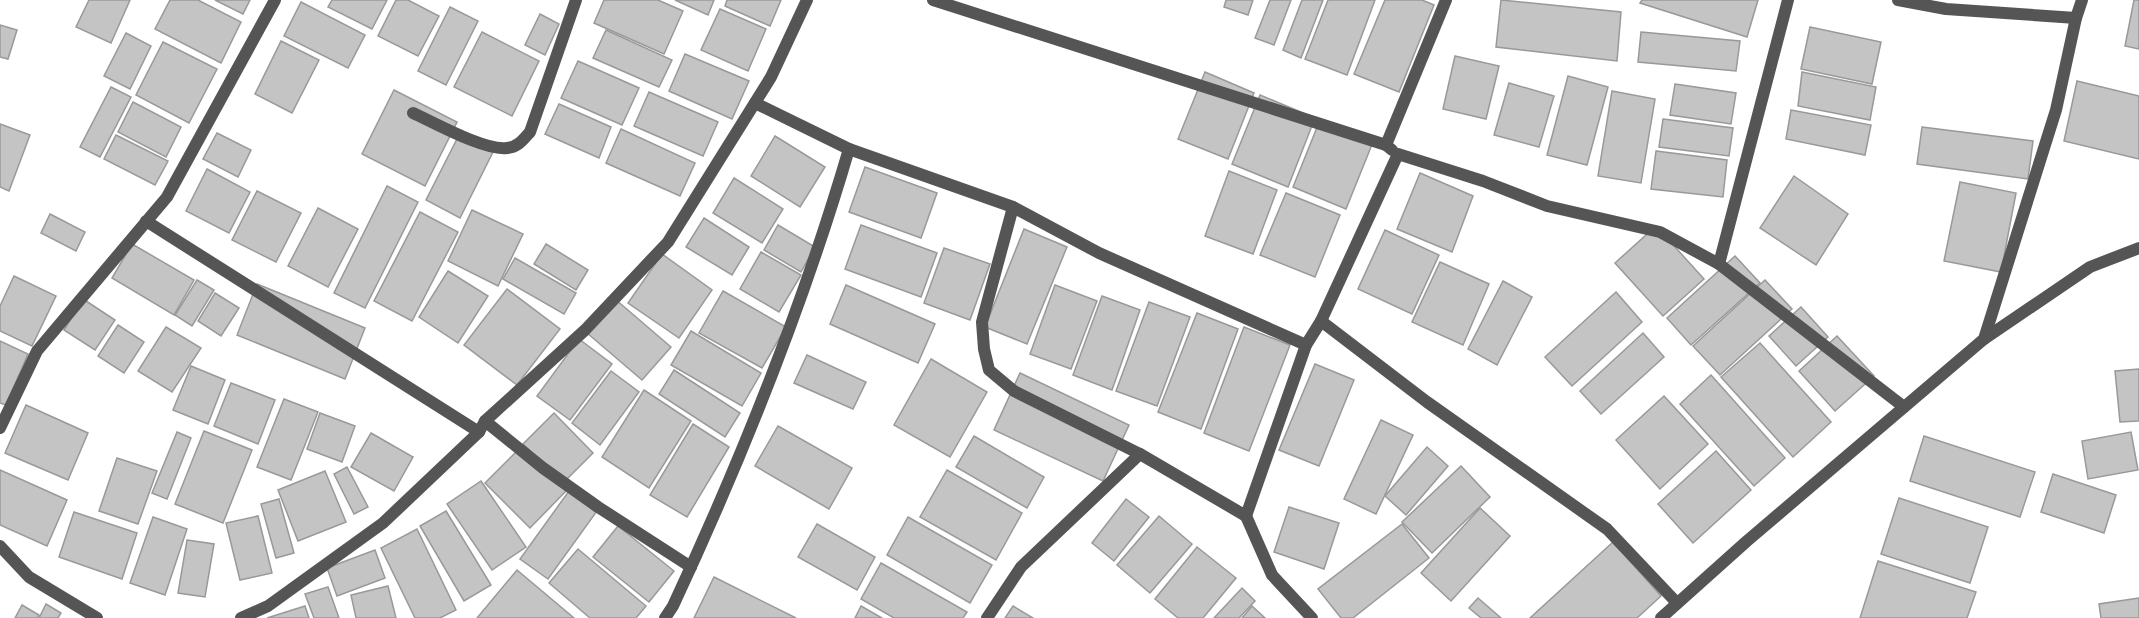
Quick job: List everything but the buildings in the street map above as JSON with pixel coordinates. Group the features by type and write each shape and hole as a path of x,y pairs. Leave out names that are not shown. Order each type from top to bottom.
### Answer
{"street":[{"path":"0,428 37,351 167,197 275,0"},
{"path":"413,113 484,145 506,148 519,145 530,132 576,0"},
{"path":"241,618 268,606 382,523 585,330 668,242 771,77 807,0"},
{"path":"933,0 1386,145 1398,154 1483,181 1547,206 1660,232 1719,264 1904,407"},
{"path":"1386,145 1446,0"},
{"path":"1719,264 1788,0"},
{"path":"1898,0 1946,9 2076,18"},
{"path":"1984,339 2056,110 2082,0"},
{"path":"755,103 849,149 1013,207 1099,253 1306,345"},
{"path":"665,618 673,606 715,516 781,352 828,223 849,149"},
{"path":"1246,516 1306,345 1321,321 1398,154"},
{"path":"1013,207 982,322 984,349 989,370 1014,391 1140,454 1246,516 1272,575 1312,618"},
{"path":"146,221 482,426 598,507 691,567"},
{"path":"1661,618 1984,339 2090,267 2139,248"},
{"path":"1321,321 1427,402 1607,529 1677,603"},
{"path":"987,618 1021,567 1140,454"},
{"path":"0,546 29,577 98,618"}]}
